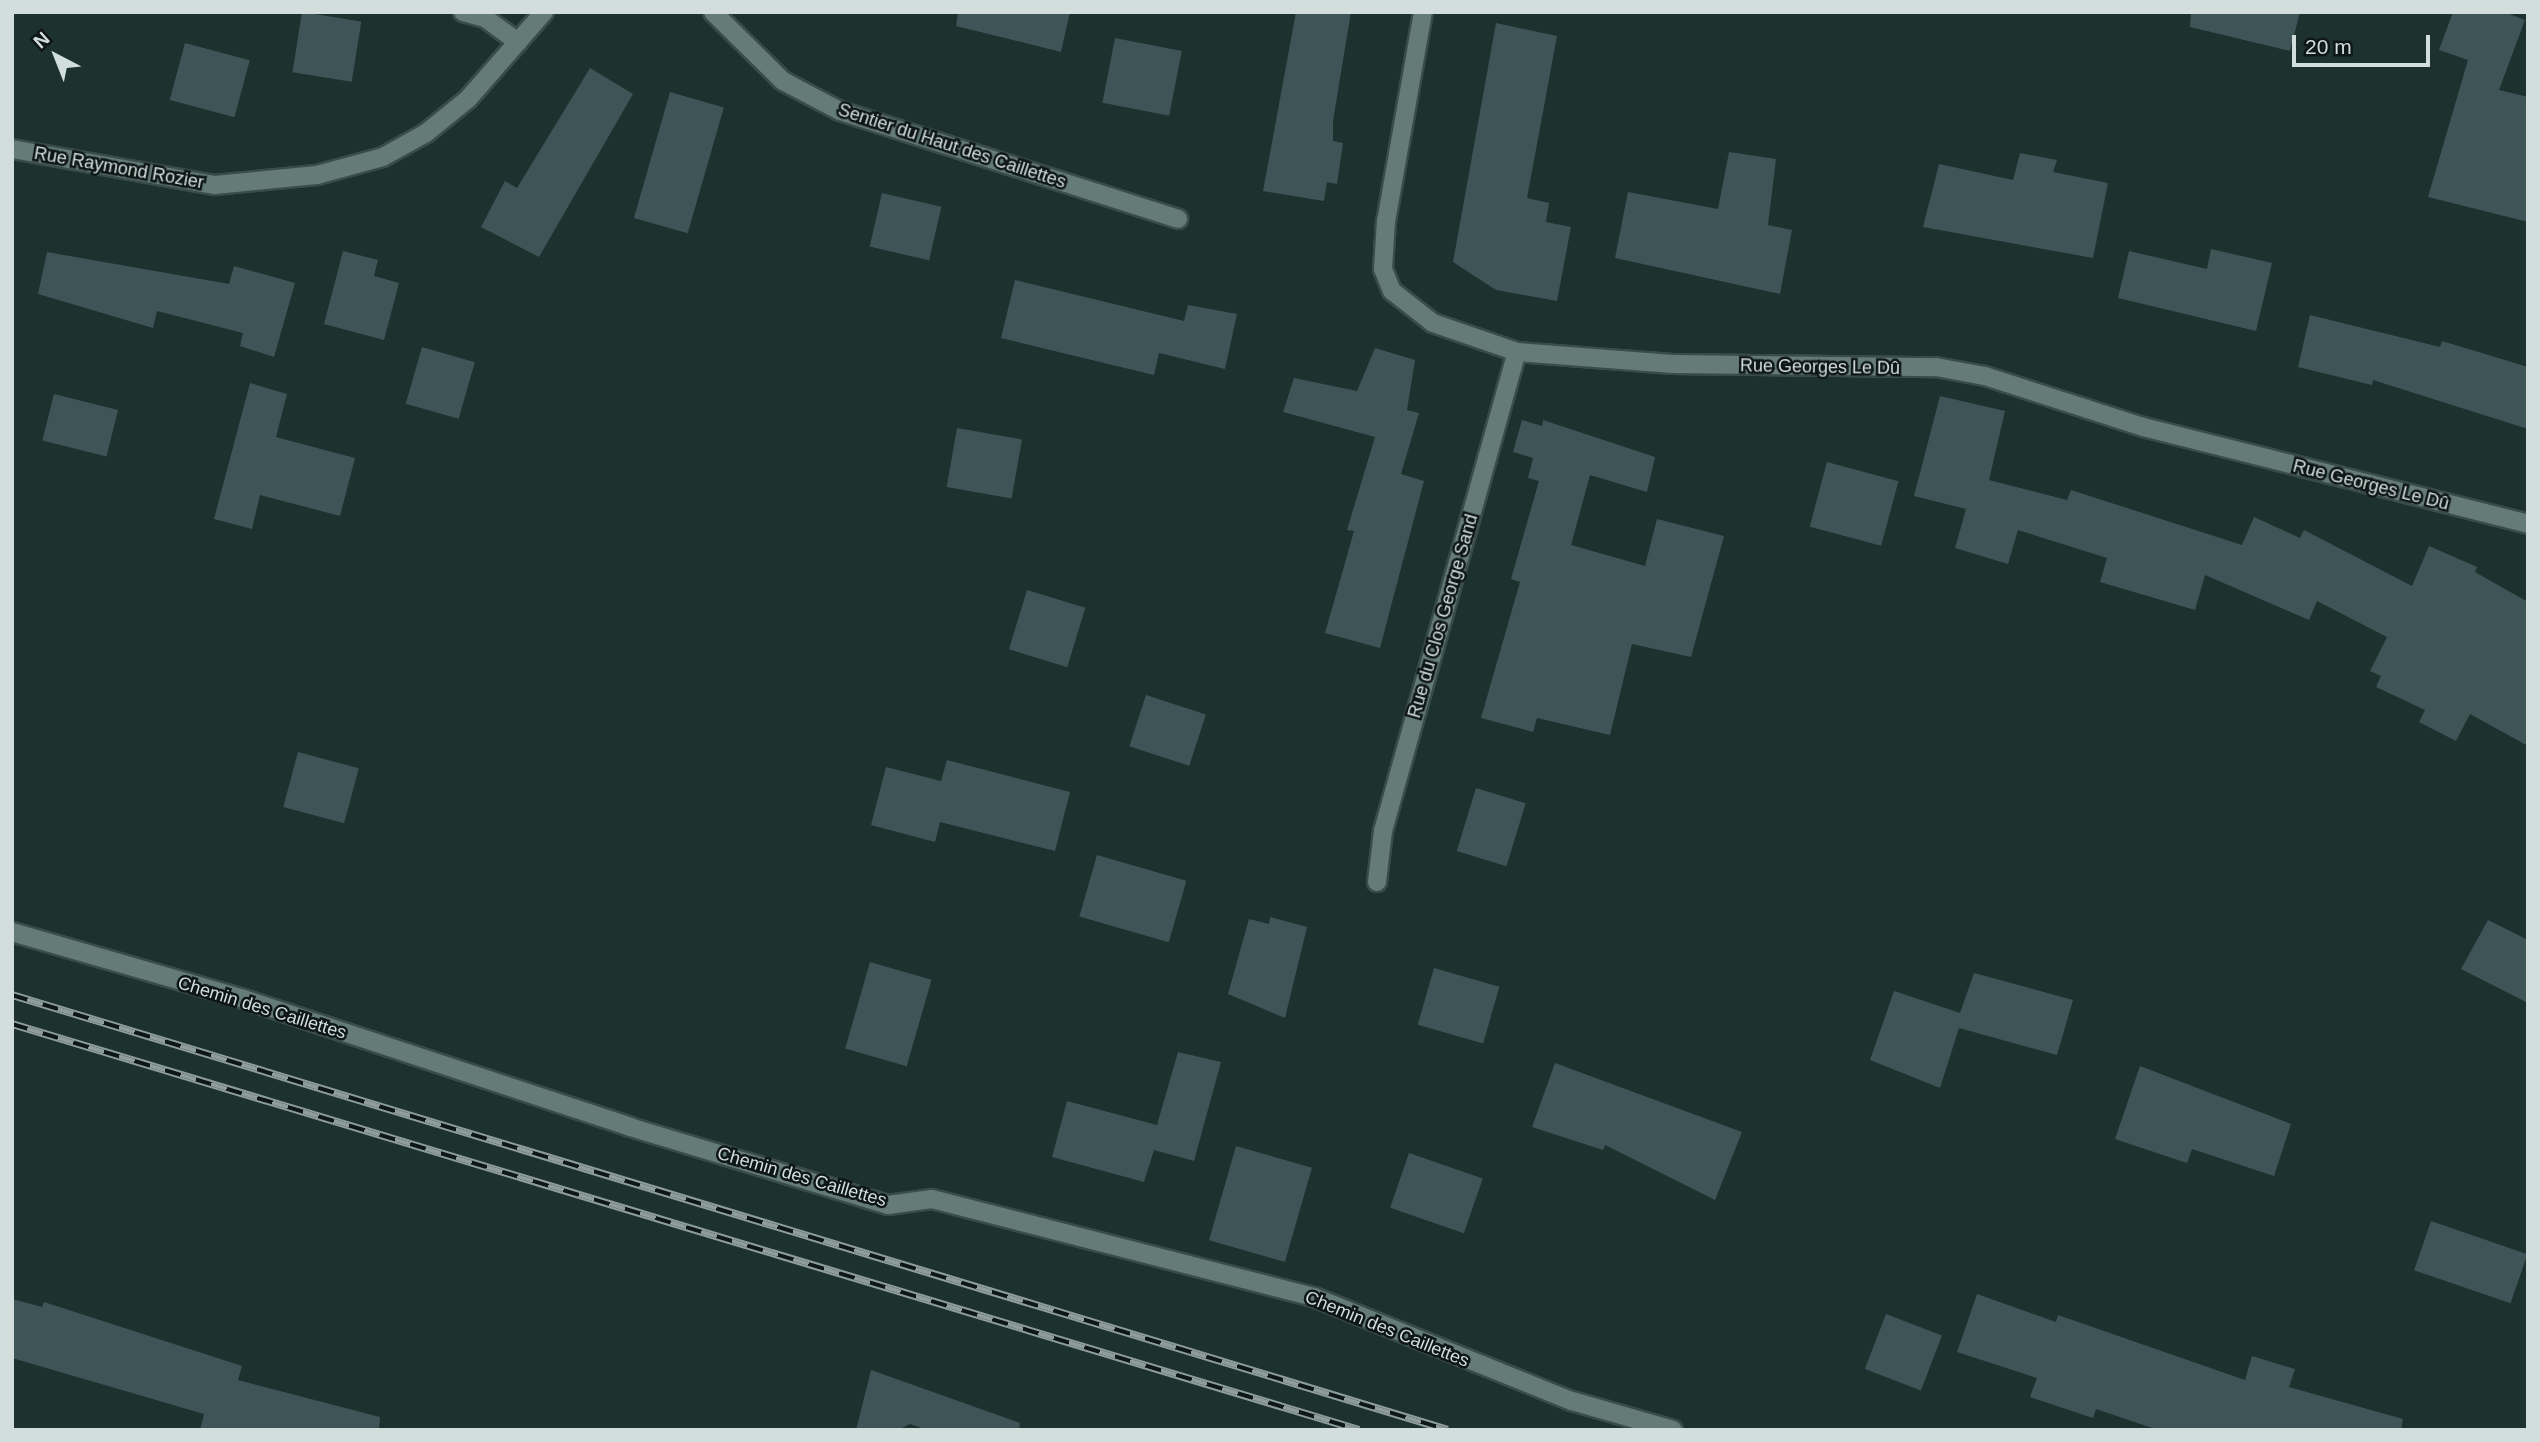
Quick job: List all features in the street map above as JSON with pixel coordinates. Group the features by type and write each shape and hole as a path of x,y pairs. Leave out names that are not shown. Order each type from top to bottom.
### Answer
{"street":[{"path":"463,12 485,18 518,42"},
{"name":"Rue Raymond Rozier","path":"12,149 215,185 317,175 383,157 426,133 468,99 544,12"},
{"name":"Sentier du Haut des Caillettes","path":"712,12 783,80 840,111 1178,219"},
{"name":"Rue Georges Le Dû","path":"1423,12 1386,221 1383,269 1392,291 1412,311 1517,352 1673,364 1936,367 1985,376 2143,427 2528,524"},
{"name":"Rue du Clos George Sand","path":"1377,881 1383,831 1517,352"},
{"name":"Chemin des Caillettes","path":"12,932 244,999 630,1127 888,1205 932,1199 1314,1297 1500,1375 1673,1430"}],"building":[{"path":"302,12 361,21 352,82 292,72"},
{"path":"958,12 1070,12 1061,52 956,26"},
{"path":"1296,12 1351,12 1333,121 1333,141 1343,143 1337,184 1327,182 1324,201 1263,191"},
{"path":"2191,12 2300,12 2290,51 2190,27"},
{"path":"2453,12 2504,12 2525,20 2499,90 2528,97 2528,222 2428,197 2468,60 2439,50"},
{"path":"1496,23 1557,36 1527,198 1549,203 1546,222 1571,227 1557,301 1496,290 1453,262"},
{"path":"1115,38 1182,51 1169,116 1102,103"},
{"path":"185,43 250,60 234,117 170,100"},
{"path":"590,68 633,94 539,257 481,227 505,181 517,188"},
{"path":"670,92 724,107 688,233 634,218"},
{"path":"1729,152 1776,159 1768,225 1792,230 1780,294 1615,258 1628,192 1718,209"},
{"path":"2020,153 2057,160 2053,172 2108,183 2093,258 1923,227 1939,164 2013,180"},
{"path":"882,193 941,207 929,260 870,247"},
{"path":"2211,249 2272,263 2256,331 2118,298 2129,251 2207,269"},
{"path":"343,251 378,260 374,276 399,283 384,340 324,324"},
{"path":"47,252 229,284 234,266 295,283 274,357 240,346 243,333 157,311 153,328 38,294"},
{"path":"1015,280 1184,321 1188,305 1237,314 1225,369 1159,353 1154,375 1001,338"},
{"path":"2310,315 2440,347 2442,341 2528,367 2528,429 2373,380 2372,385 2298,367"},
{"path":"422,347 475,362 459,419 406,404"},
{"path":"1375,348 1415,360 1407,410 1419,413 1401,474 1424,481 1380,648 1325,633 1354,531 1347,530 1375,437 1283,412 1294,378 1357,391"},
{"path":"250,383 287,394 276,437 355,458 340,516 260,495 252,529 214,519"},
{"path":"54,394 118,410 106,457 42,441"},
{"path":"1940,396 2005,411 1989,480 2067,500 2071,490 2242,545 2254,517 2300,538 2304,530 2412,586 2429,546 2477,567 2475,572 2528,602 2528,746 2470,714 2456,741 2419,722 2425,710 2376,687 2381,676 2370,671 2387,637 2317,601 2309,620 2205,575 2195,610 2100,582 2107,558 2018,530 2008,564 1955,548 1966,509 1914,496"},
{"path":"1522,420 1542,426 1543,420 1655,457 1647,492 1590,475 1571,545 1645,566 1657,519 1724,536 1691,657 1632,644 1610,735 1537,718 1533,732 1481,718 1520,582 1511,579 1539,481 1528,478 1533,458 1513,452"},
{"path":"957,428 1022,439 1012,499 947,487"},
{"path":"1827,462 1898,481 1881,546 1810,527"},
{"path":"1027,590 1085,608 1067,667 1009,649"},
{"path":"1146,695 1206,714 1189,766 1129,746"},
{"path":"298,752 359,768 344,823 283,807"},
{"path":"947,760 1070,792 1055,851 940,822 935,842 871,825 886,767 941,781"},
{"path":"1476,788 1526,803 1506,866 1457,851"},
{"path":"1097,855 1186,881 1169,942 1079,917"},
{"path":"1270,917 1307,927 1285,1018 1228,994 1249,919 1269,924"},
{"path":"2488,920 2528,940 2528,1003 2461,969"},
{"path":"870,962 932,980 907,1066 845,1049"},
{"path":"1434,968 1499,987 1483,1043 1418,1025"},
{"path":"1974,973 2073,1000 2057,1055 1959,1028 1940,1088 1870,1060 1894,991 1960,1013"},
{"path":"1178,1052 1221,1062 1194,1161 1154,1150 1144,1182 1052,1157 1067,1101 1157,1125"},
{"path":"1555,1063 1742,1132 1715,1200 1605,1145 1603,1150 1532,1127"},
{"path":"2140,1066 2291,1124 2274,1176 2192,1149 2187,1163 2115,1139"},
{"path":"1236,1146 1312,1168 1285,1262 1209,1240"},
{"path":"1409,1153 1483,1178 1464,1233 1390,1208"},
{"path":"2431,1221 2527,1254 2511,1303 2414,1270"},
{"path":"1977,1294 2056,1322 2058,1315 2245,1380 2252,1356 2295,1369 2289,1387 2403,1419 2401,1430 2158,1430 2096,1409 2093,1418 2030,1397 2037,1378 1957,1352"},
{"path":"12,1299 42,1307 44,1302 242,1366 238,1380 380,1417 379,1430 200,1430 204,1414 12,1358"},
{"path":"1886,1314 1942,1336 1921,1391 1865,1369"},
{"path":"871,1370 1020,1423 1019,1430 927,1430 910,1424 898,1430 856,1430"}],"railway":[{"path":"12,995 1448,1430"},
{"path":"12,1024 1359,1430"}]}
